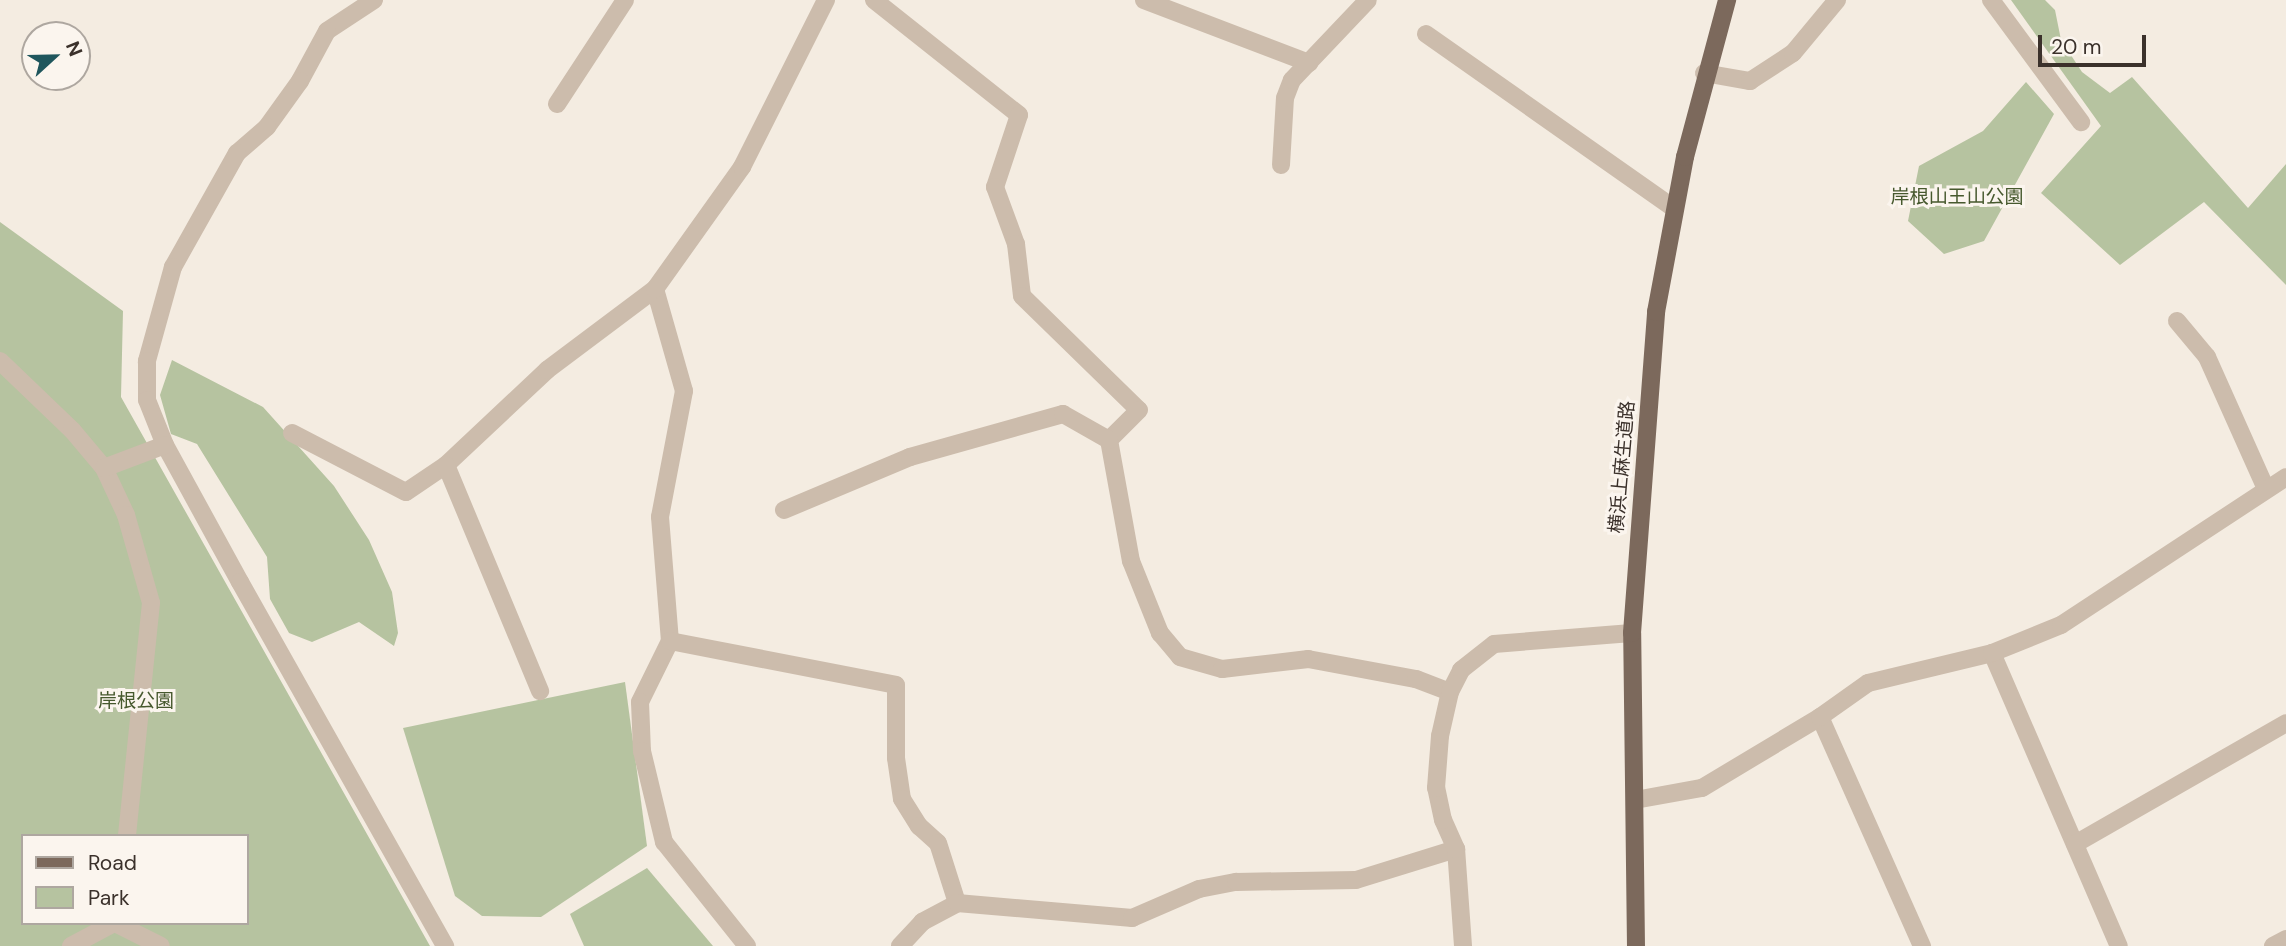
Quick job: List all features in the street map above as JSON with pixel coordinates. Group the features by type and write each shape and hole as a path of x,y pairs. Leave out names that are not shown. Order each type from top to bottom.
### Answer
{"main road":[{"name":"横浜上麻生道路","path":"1636,946 1632,632 1656,312 1704,73 1727,0"}],"street":[{"path":"374,0 327,31 300,81 267,127 237,153 173,267 147,361 147,400 165,445 445,946"},
{"path":"556,104 625,0"},
{"path":"292,433 407,492 446,465 547,370 655,289 742,167 826,0"},
{"path":"874,0 1018,115 995,187 1016,244 1022,296 1139,410 1108,440"},
{"path":"1144,0 1309,63"},
{"path":"1281,166 1285,98 1293,80 1368,0"},
{"path":"1704,73 1750,81 1793,53 1837,0"},
{"path":"1991,0 2081,122"},
{"path":"1426,33 1675,209"},
{"path":"655,289 684,391 660,517 670,641 640,702 649,785 664,842 747,946"},
{"path":"2177,321 2207,357 2266,489"},
{"path":"0,361 72,430 104,468 126,515 151,603 127,834"},
{"path":"784,510 910,457 1063,414 1108,440 1131,561 1160,633 1180,657 1222,668 1308,659 1416,679 1450,692"},
{"path":"104,468 165,445"},
{"path":"446,465 540,691"},
{"path":"1635,800 1702,788 1820,718 1868,683 1992,653 2061,625 2286,477"},
{"path":"1463,946 1456,849 1443,820 1436,788 1450,692 1461,670 1493,644 1632,632"},
{"path":"670,641 896,685 896,758 902,799 919,826 937,843 957,902"},
{"path":"1992,653 2119,946"},
{"path":"1820,718 1922,946"},
{"path":"2075,844 2286,723"},
{"path":"900,946 922,922 957,902 1132,918 1199,889 1236,881 1356,880 1456,849"},
{"path":"71,946 110,925"},
{"path":"118,925 161,946"},
{"path":"2273,946 2286,939"}],"green space":[{"path":"2011,0 2045,0 2055,10 2061,40 2082,72 2110,93 2132,77 2248,208 2286,164 2286,285 2204,202 2120,265 2041,193 2101,126"},
{"name":"岸根山王山公園","path":"2026,82 2054,114 1984,241 1944,254 1908,221 1919,166 1983,131"},
{"name":"岸根公園","path":"0,222 123,311 121,397 430,946 0,946"},
{"path":"172,360 263,407 334,486 369,540 392,592 398,633 394,646 359,622 312,642 289,633 270,599 267,557 197,444 171,434 160,395"},
{"path":"625,682 647,846 541,917 482,916 455,896 403,728"},
{"path":"647,868 713,946 584,946 570,914"}]}
